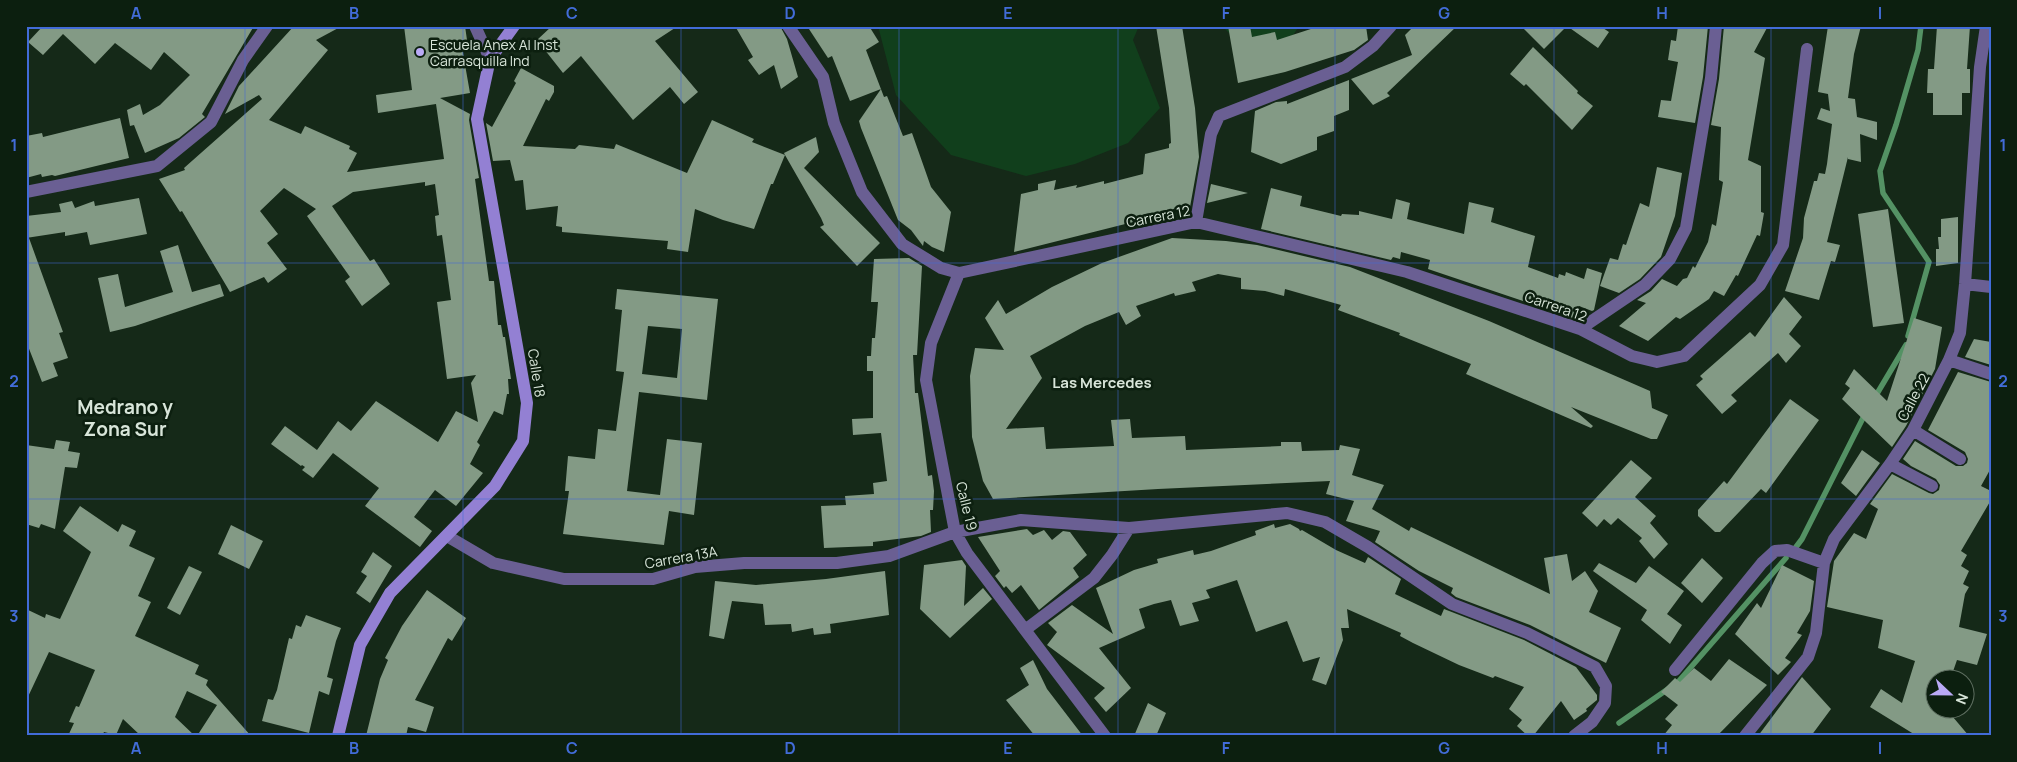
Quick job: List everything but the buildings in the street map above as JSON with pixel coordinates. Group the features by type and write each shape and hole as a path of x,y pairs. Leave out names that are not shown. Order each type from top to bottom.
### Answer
{"main road":[{"name":"Calle 18","path":"338,736 360,645 390,593 495,486 523,440 527,403 477,119 490,59 514,26"}],"street":[{"path":"26,192 157,166 212,122 243,60 267,26"},
{"path":"475,26 490,59"},
{"path":"788,26 822,77 834,123 862,192 902,244 941,268 959,273"},
{"path":"1196,222 1211,134 1219,116 1345,67 1374,46 1391,26"},
{"path":"1580,328 1645,285 1670,259 1686,228 1711,78 1716,26"},
{"name":"Calle 22","path":"1745,736 1808,657 1816,633 1824,563 1834,538 1890,464 1912,430 1949,360 1960,333 1985,70 1986,26"},
{"name":"Carrera 12","path":"959,273 1196,222 1407,272 1580,328 1632,356 1657,362 1684,356 1760,285 1783,245 1806,49"},
{"name":"Calle 19","path":"959,273 931,343 926,380 955,532 967,553 1105,736"},
{"path":"1965,284 1991,287"},
{"path":"1949,360 1991,374"},
{"path":"1912,430 1960,459"},
{"path":"1890,464 1932,486"},
{"name":"Carrera 13A","path":"447,536 493,563 564,579 653,579 695,567 744,563 837,563 889,556 955,532 1021,520 1129,528 1287,512 1325,522 1452,604 1527,632 1596,667 1606,686 1605,703 1592,722 1574,736"},
{"path":"1025,630 1094,578 1112,555 1129,528"},
{"path":"1675,670 1762,563 1775,551 1786,550 1824,563"}],"green space":[{"path":"878,26 1139,26 1133,40 1160,108 1128,143 1075,164 1026,176 951,155 896,95"},
{"path":"1222,26 1299,26 1276,62 1246,50"}],"waterway":[{"path":"1908,336 1929,262 1883,193 1880,171 1918,50 1921,26"},
{"path":"1875,397 1906,345"},
{"path":"1796,547 1802,539 1865,414"},
{"path":"1619,723 1678,682 1786,558"}],"place":[{"name":"Escuela Anex Al Inst Carrasquilla Ind","path":"420,52"}],"district":[{"name":"Las Mercedes","path":"1102,382"},
{"name":"Medrano y Zona Sur","path":"125,418"}]}
